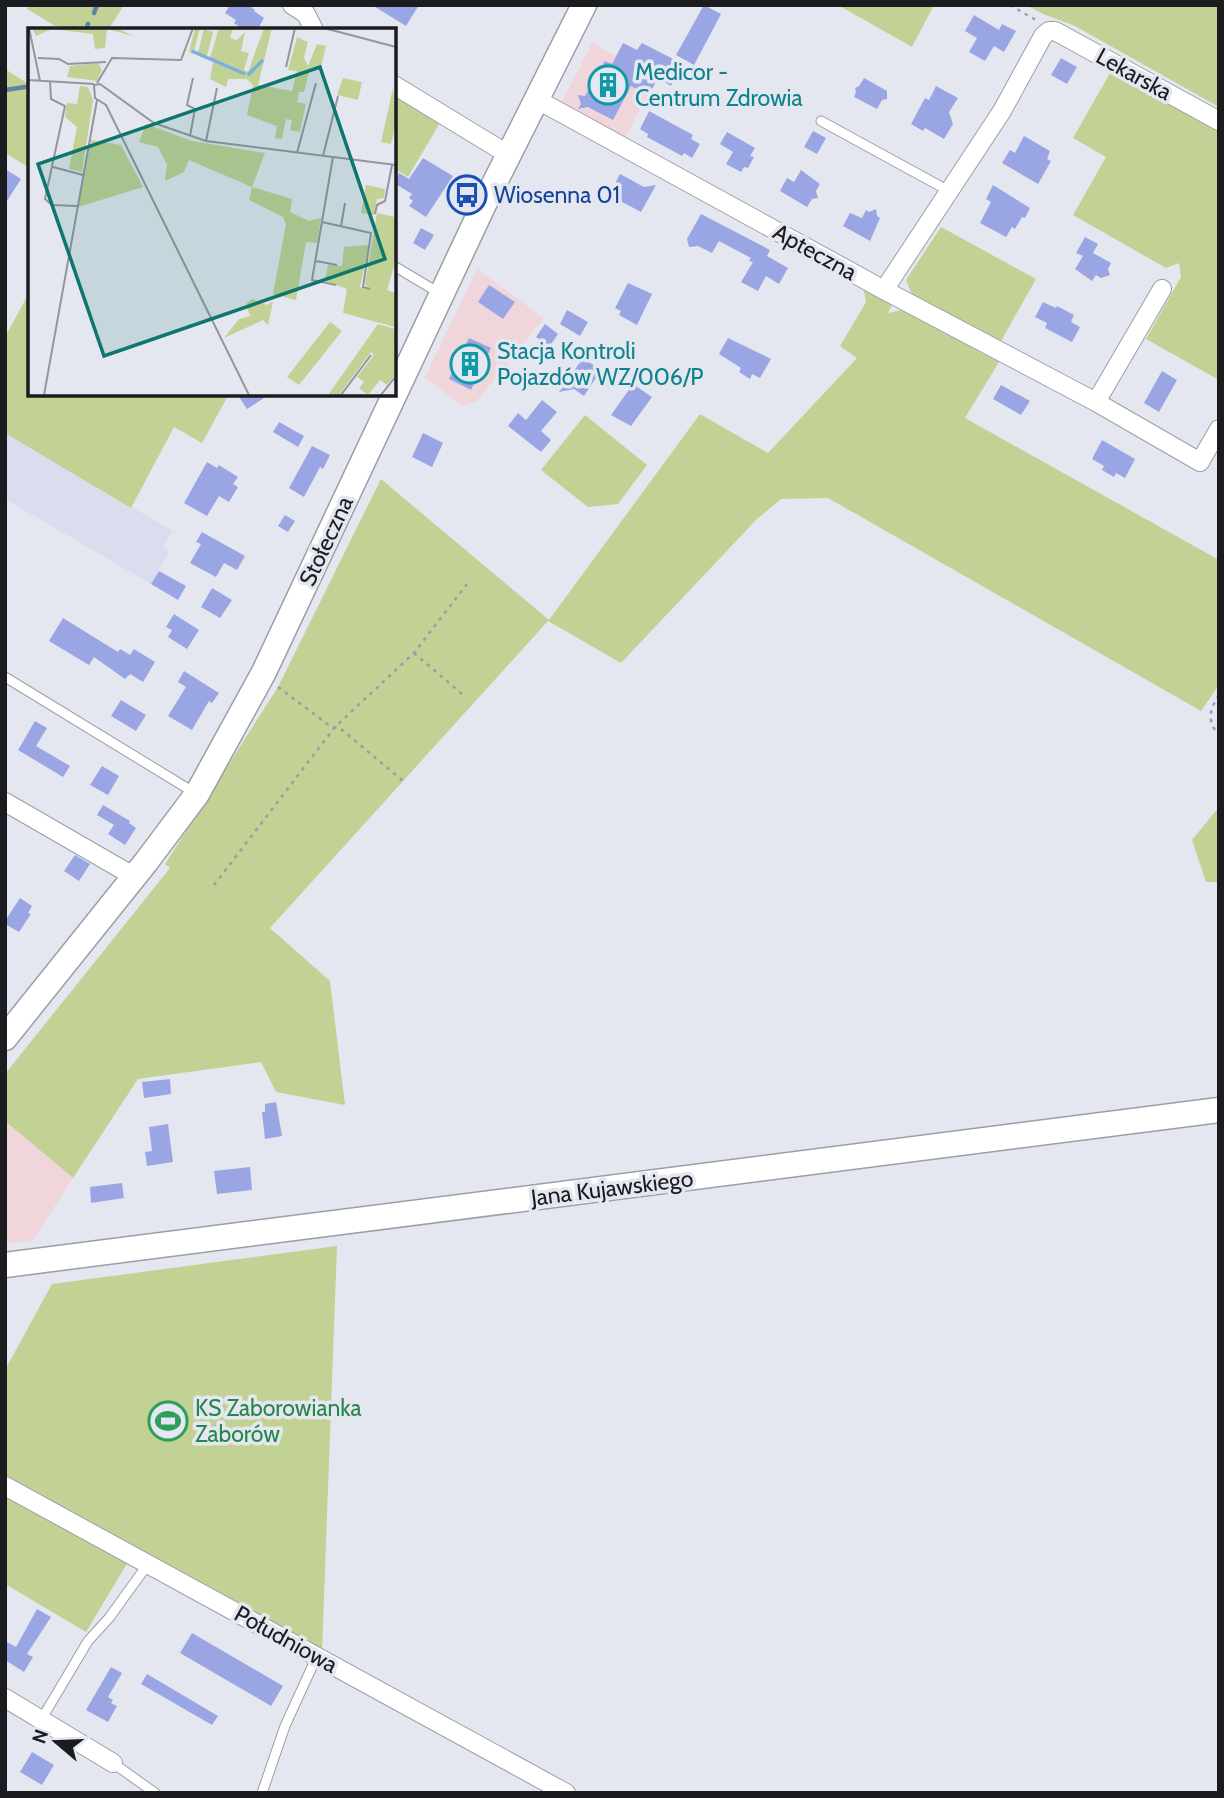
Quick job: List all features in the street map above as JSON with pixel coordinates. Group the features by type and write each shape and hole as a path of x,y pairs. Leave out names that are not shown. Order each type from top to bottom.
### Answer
{"main road":[{"name":"Stołeczna","path":"396,394 536,99 584,5"},
{"name":"Stołeczna","path":"5,1038 135,877 197,794 264,672 395,396"},
{"name":"Jana Kujawskiego","path":"5,1265 1219,1110"}],"street":[{"path":"292,5 306,14 313,28"},
{"name":"Lekarska","path":"1049,32 1055,31 1219,121"},
{"path":"884,290 1002,111 1043,36 1049,32"},
{"path":"396,86 509,155"},
{"name":"Apteczna","path":"536,99 884,290 1096,402 1200,462 1219,429"},
{"path":"1096,402 1162,289"},
{"path":"5,802 135,877"},
{"name":"Południowa","path":"5,1486 566,1793"},
{"path":"5,1698 113,1763"}],"lane":[{"path":"821,121 949,191"},
{"path":"396,267 443,295"},
{"path":"5,677 197,794"},
{"path":"41,1720 88,1641 109,1618 148,1564"},
{"path":"262,1793 285,1726 317,1656"},
{"path":"113,1763 155,1793"}],"path":[{"path":"1010,5 1044,25 1049,32"},
{"path":"214,885 335,727 414,653 467,584"},
{"path":"414,653 463,694"},
{"path":"275,684 330,726 341,729 403,781"},
{"path":"1219,695 1210,714 1211,725 1219,736"}],"shaded area":[{"path":"592,43 658,78 625,137 562,102"},
{"path":"477,269 544,318 476,402 461,406 425,377"},
{"path":"5,433 173,531 163,547 170,551 151,584 5,499"},
{"path":"5,1121 73,1178 33,1240 5,1244"}],"green space":[{"path":"29,5 124,5 109,28 59,28 27,9"},
{"path":"838,5 934,5 912,47"},
{"path":"1026,5 1219,5 1219,107 1075,26"},
{"path":"1113,68 1219,127 1219,380 1146,339 1181,277 1179,263 1166,268 1073,215 1106,157 1073,138"},
{"path":"5,69 28,84 28,167 5,153"},
{"path":"396,94 441,121 408,177 396,169"},
{"path":"941,227 1036,279 1000,343 912,295 906,280"},
{"path":"863,287 893,303 888,313 902,310 999,362 965,418 1219,560 1219,685 1201,711 828,498 781,499 756,520 621,663 548,621 270,928 330,981 345,1105 276,1092 261,1062 138,1079 73,1178 5,1121 5,1074 170,868 165,864 278,687 381,479 549,620 700,414 768,453 857,358 840,346 866,302"},
{"path":"28,295 28,396 228,396 202,443 174,427 131,508 5,433 5,337"},
{"path":"585,415 647,465 618,504 588,507 541,470"},
{"path":"1219,807 1219,882 1206,882 1192,840"},
{"name":"KS Zaborowianka Zaborów","path":"337,1246 322,1651 5,1476 5,1370 52,1284"},
{"path":"5,1496 128,1562 86,1632 5,1584"}],"building":[{"path":"230,5 248,5 264,18 260,28 241,28 234,23 236,20 225,13"},
{"path":"372,5 419,5 406,26"},
{"path":"704,5 721,14 694,65 676,55"},
{"path":"974,15 999,30 1002,24 1016,31 1004,52 994,46 985,61 969,52 977,38 965,31"},
{"path":"623,43 637,50 642,43 683,64 671,86 658,78 648,96 631,86 613,120 588,107 578,109 581,104 578,95 585,96 605,61 612,64"},
{"path":"1061,58 1077,67 1067,84 1051,75"},
{"path":"864,78 887,91 887,99 882,100 877,109 854,97 855,88"},
{"path":"936,86 958,98 949,112 953,124 944,139 925,128 923,131 911,124 925,98 929,100"},
{"path":"649,111 693,135 691,139 700,144 692,158 684,153 682,156 647,137 648,134 640,129"},
{"path":"813,131 826,138 817,154 804,147"},
{"path":"727,132 755,148 748,168 744,167 741,172 726,164 733,152 720,144"},
{"path":"1024,136 1050,151 1047,159 1051,161 1038,184 1002,163 1010,150 1015,153"},
{"path":"423,158 453,176 426,217 409,206 413,201 409,198 412,194 396,184 399,173 409,179"},
{"path":"5,169 21,179 5,204"},
{"path":"801,170 820,184 816,191 818,198 812,199 807,207 780,191 787,178 794,182"},
{"path":"620,174 644,187 656,185 641,212 609,195"},
{"path":"993,185 1030,208 1025,218 1022,217 1015,229 1012,227 1006,237 980,223 991,202 986,199"},
{"path":"876,209 880,218 870,241 843,226 850,213 862,218 866,210 869,212"},
{"path":"701,214 770,250 767,256 788,268 779,284 766,276 758,291 741,282 753,262 749,261 751,258 719,241 712,253 698,246 689,247 687,239"},
{"path":"421,228 434,235 425,250 413,243"},
{"path":"1085,237 1098,244 1093,253 1111,263 1108,269 1110,275 1101,278 1096,275 1092,281 1075,269 1083,256 1076,253"},
{"path":"628,283 652,294 637,325 619,315 621,311 615,308"},
{"path":"489,285 515,302 503,319 478,302"},
{"path":"1043,302 1074,315 1071,322 1080,327 1072,342 1045,328 1047,323 1035,317"},
{"path":"567,310 588,322 580,336 560,324"},
{"path":"545,324 558,334 549,347 536,337"},
{"name":"Stacja Kontroli Pojazdów WZ/006/P","path":"469,338 491,348 471,390 449,379"},
{"path":"728,338 771,359 760,378 752,374 750,379 739,372 741,368 719,354"},
{"path":"583,358 601,370 584,396 574,389 559,392"},
{"path":"1162,371 1177,380 1159,412 1144,403"},
{"path":"633,384 652,397 631,426 611,415"},
{"path":"1001,385 1030,401 1021,415 993,399"},
{"path":"238,396 267,396 247,409"},
{"path":"542,400 557,412 541,431 551,440 541,452 508,426 518,413 526,420"},
{"path":"279,422 304,436 298,447 273,432"},
{"path":"423,433 443,443 432,467 412,457"},
{"path":"1102,440 1135,459 1125,478 1116,473 1114,477 1102,470 1104,466 1092,459"},
{"path":"312,446 330,455 323,469 320,467 304,497 289,488"},
{"path":"207,462 217,468 219,465 238,477 233,484 238,487 229,502 219,496 207,516 184,503"},
{"path":"285,515 295,521 288,532 278,526"},
{"path":"202,532 245,556 237,570 224,563 216,577 190,563 201,544 196,542"},
{"path":"159,571 186,586 178,600 151,584"},
{"path":"212,588 232,600 220,618 201,607"},
{"path":"174,614 199,630 187,649 168,637 172,630 166,627"},
{"path":"63,618 118,652 120,649 130,655 134,649 155,662 143,682 130,674 125,679 94,657 89,665 49,641"},
{"path":"184,671 219,693 212,703 209,701 192,730 168,716 186,687 178,682"},
{"path":"121,700 146,715 136,731 111,716"},
{"path":"35,721 47,728 36,746 70,766 63,777 18,750"},
{"path":"102,766 119,776 108,795 90,785"},
{"path":"103,805 130,821 136,828 125,845 108,834 114,825 97,815"},
{"path":"75,855 90,864 79,881 64,871"},
{"path":"20,898 32,906 28,913 31,914 19,932 5,924 5,921"},
{"path":"170,1079 171,1094 144,1098 142,1082"},
{"path":"276,1102 282,1136 265,1139 262,1112 265,1112 265,1104"},
{"path":"168,1124 173,1162 147,1166 145,1152 152,1151 149,1127"},
{"path":"250,1167 252,1190 217,1194 214,1171"},
{"path":"122,1183 124,1198 91,1203 90,1187"},
{"path":"37,1609 51,1617 27,1654 33,1657 24,1672 5,1660 5,1641 16,1647"},
{"path":"192,1633 283,1686 271,1706 180,1653"},
{"path":"111,1667 122,1673 108,1697 113,1700 111,1703 117,1706 108,1722 86,1710"},
{"path":"147,1674 218,1716 212,1725 141,1684"},
{"path":"32,1752 54,1765 42,1785 20,1772"}],"waterway":[{"path":"94,13 97,5"},
{"path":"87,28 88,24"},
{"path":"5,90 25,87"}],"place":[{"name":"Medicor - Centrum Zdrowia","path":"608,85"},
{"name":"Wiosenna 01","path":"467,195"},
{"name":"Stacja Kontroli Pojazdów WZ/006/P","path":"470,364"},
{"name":"KS Zaborowianka Zaborów","path":"168,1421"}]}
